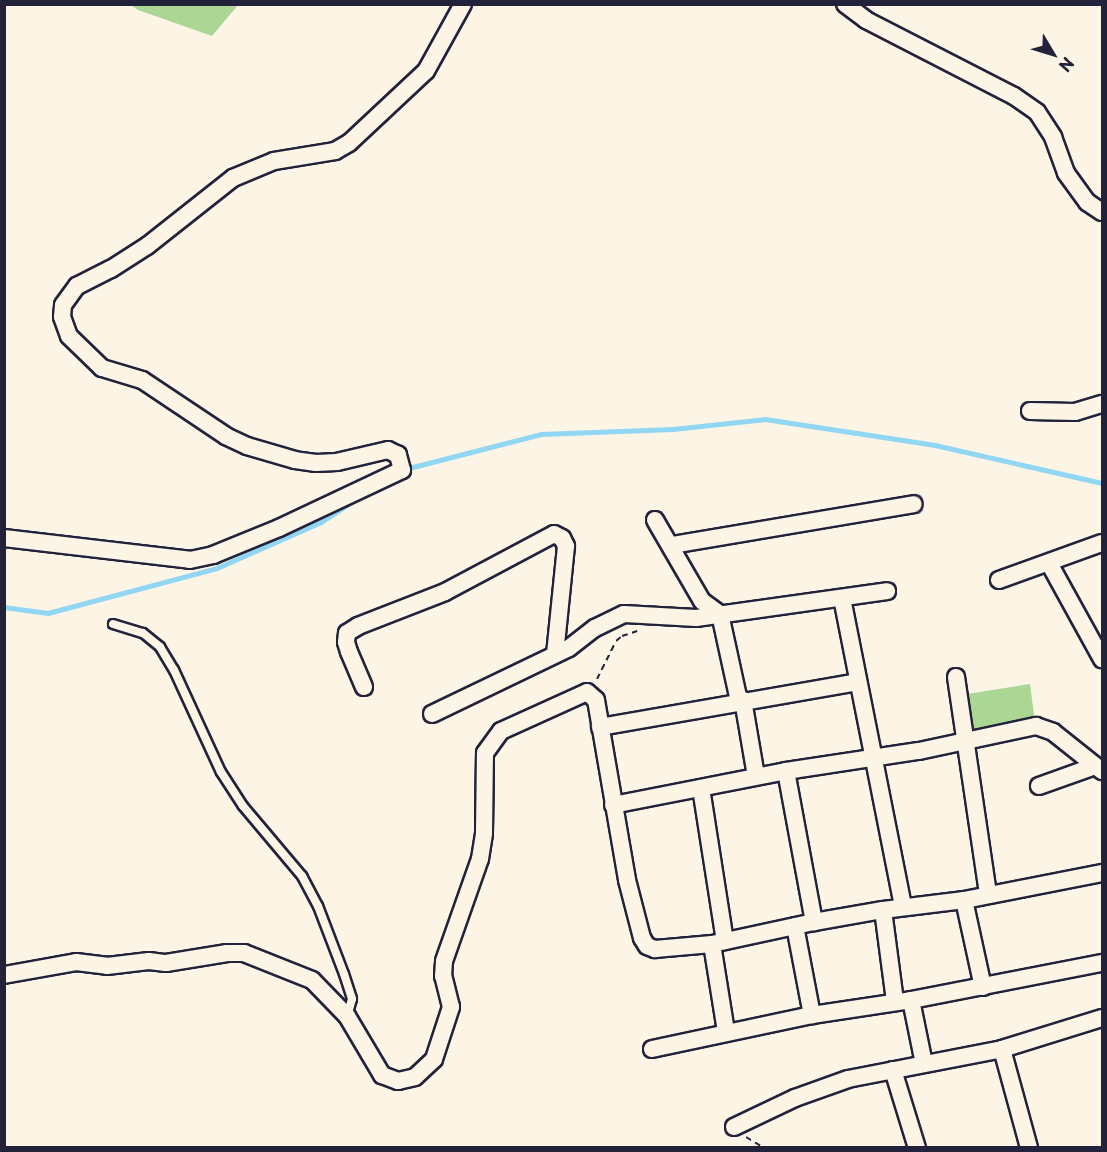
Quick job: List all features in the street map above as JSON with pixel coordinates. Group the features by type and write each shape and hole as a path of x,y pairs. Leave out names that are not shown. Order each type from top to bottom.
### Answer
{"street":[{"path":"4,538 190,560 213,555 279,528 402,470 398,454 388,450 336,462 316,463 295,460 247,446 226,436 142,380 102,368 69,336 62,317 63,305 77,286 111,269 147,246 233,178 274,161 335,151 349,143 426,71 463,4"},
{"path":"845,4 866,20 1014,96 1037,112 1053,137 1066,173 1087,202 1102,212"},
{"path":"1030,411 1075,412 1102,404"},
{"path":"672,545 914,504"},
{"path":"655,520 672,545 702,601 720,614 741,700 756,776"},
{"path":"364,687 349,652 346,642 347,633 358,626 445,592 554,534 562,538 566,546 555,654"},
{"path":"999,580 1102,543"},
{"path":"1049,563 1102,659"},
{"path":"432,714 569,648 594,628 624,614 682,618 887,591"},
{"path":"842,598 903,908"},
{"path":"956,677 964,741 979,821 988,896"},
{"path":"600,727 741,700 858,682"},
{"path":"4,975 76,962 107,966 149,961 166,963 227,953 244,953 312,980 347,1016 367,1046 379,1071 386,1078 394,1081 410,1079 420,1074 434,1059 451,1007 443,976 444,961 480,858 484,833 485,753 501,730 583,693 589,693 596,700 613,805 633,902 642,938 647,946 666,949 718,942 814,922 988,896 1102,873"},
{"path":"613,805 756,776 874,758 1036,726 1053,732 1099,769"},
{"path":"1039,786 1099,769"},
{"path":"786,771 814,922"},
{"path":"701,788 726,1031"},
{"path":"964,900 982,987"},
{"path":"883,910 903,1001 924,1064"},
{"path":"795,926 812,1015"},
{"path":"652,1049 726,1031 982,987 1102,963"},
{"path":"734,1127 795,1098 848,1079 1002,1049 1102,1018"},
{"path":"1002,1049 1029,1148"},
{"path":"893,1070 916,1148"}],"lane":[{"path":"113,624 144,633 160,647 174,670 221,772 243,806 302,876 318,906 344,974 352,999 347,1016"}],"path":[{"path":"589,693 616,641 622,636 646,628"}],"green space":[{"path":"131,5 238,5 212,36 138,10"},
{"path":"1030,684 1035,722 973,732 967,694"}],"waterway":[{"path":"405,469 541,434 673,429 765,419 935,445 1102,483"},
{"path":"4,607 48,613 217,568 321,522 350,503"}]}
